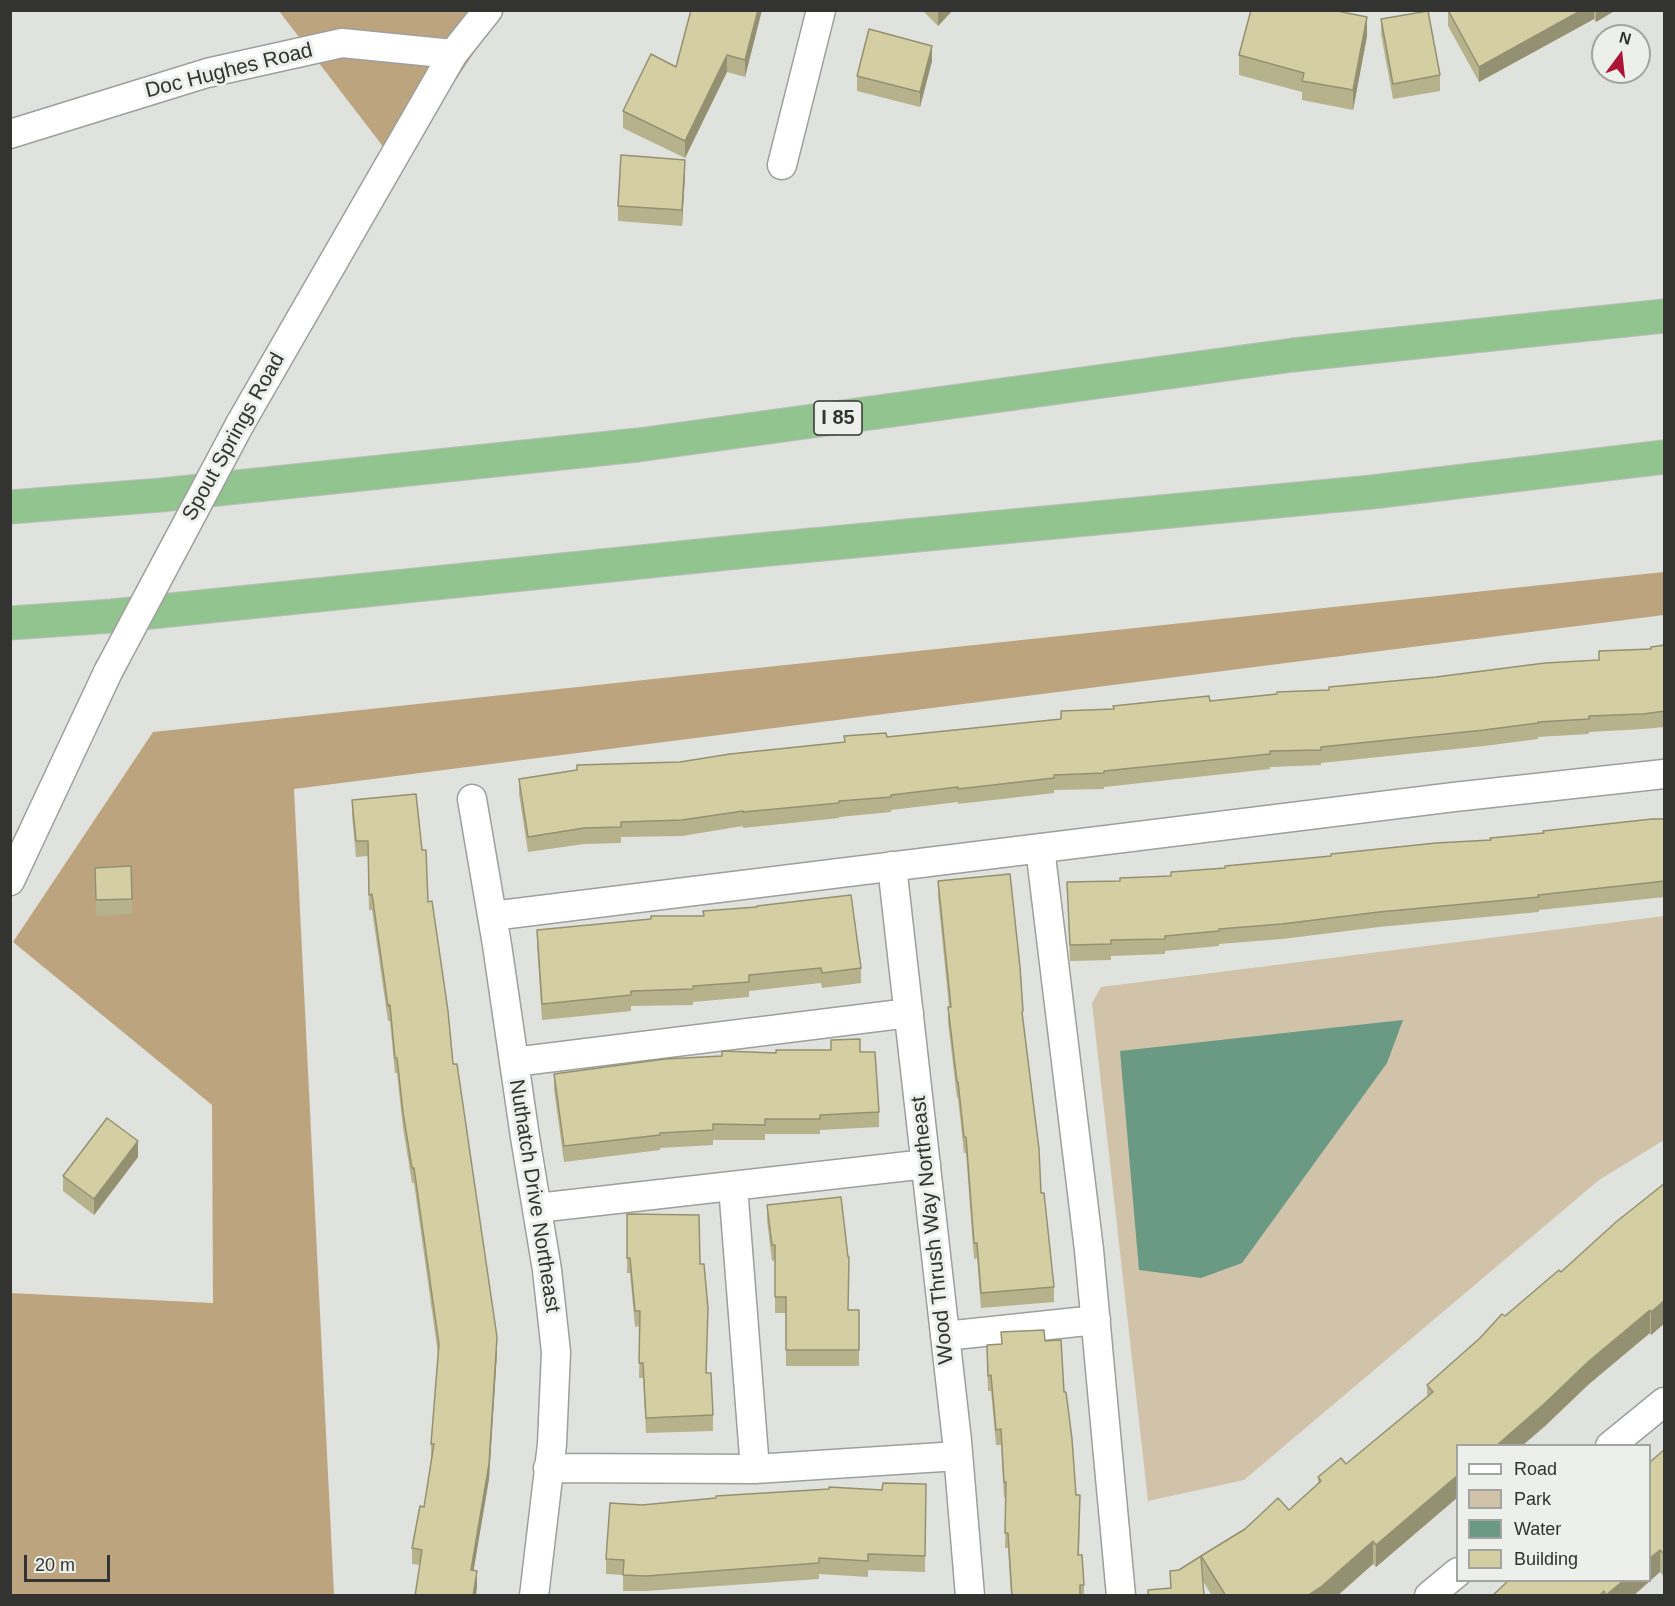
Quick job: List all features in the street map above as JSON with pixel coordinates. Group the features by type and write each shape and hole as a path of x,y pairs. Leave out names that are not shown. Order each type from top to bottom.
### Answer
{"highway":[{"name":"I 85","path":"10,507 161,495 638,445 1293,355 1665,316"},
{"path":"10,622 112,616 738,552 1360,494 1665,458"}],"street":[{"name":"Spout Springs Road","path":"10,881 108,672 240,424 453,54 489,10"},
{"path":"782,165 821,10"},
{"name":"Doc Hughes Road","path":"10,134 207,73 342,43 453,54"},
{"path":"492,916 1454,797 1665,774"},
{"name":"Nuthatch Drive Northeast","path":"472,799 547,1270 556,1352 552,1444 534,1596"},
{"path":"1040,848 1089,1250 1121,1596"},
{"name":"Wood Thrush Way Northeast","path":"892,866 958,1456 970,1596"},
{"path":"514,1062 909,1013"},
{"path":"537,1208 926,1164"},
{"path":"733,1186 755,1469"},
{"path":"945,1336 1096,1320"},
{"path":"1612,1444 1665,1402"},
{"path":"548,1468 755,1469 958,1456"},
{"path":"1429,1596 1456,1574"}],"green space":[{"path":"1664,916 1664,1140 1599,1180 1244,1480 1148,1501 1092,1003 1101,987"}],"shaded area":[{"path":"279,11 502,11 398,166"},
{"path":"1664,572 1664,615 294,789 334,1595 11,1595 10,1293 213,1303 212,1105 13,942 153,732"}],"water":[{"path":"1403,1020 1387,1063 1242,1263 1201,1278 1139,1270 1120,1051"}],"building":[{"path":"691,10 758,10 745,60 727,55 685,141 623,111 651,54 676,67"},
{"path":"1251,10 1332,10 1367,17 1353,90 1302,81 1304,73 1239,55"},
{"path":"1448,10 1582,10 1479,67"},
{"path":"1428,11 1440,75 1393,84 1381,19"},
{"path":"869,29 932,46 920,92 857,76"},
{"path":"621,155 685,160 682,210 618,206"},
{"path":"1665,645 1665,711 1643,714 1589,716 1589,719 1538,722 1321,747 1321,750 1270,751 1270,754 1104,771 1104,773 1054,775 1054,778 958,789 958,787 891,795 891,797 839,801 839,803 743,811 682,820 621,822 621,827 584,828 528,837 519,779 577,770 577,765 680,762 730,754 845,742 844,736 886,733 887,737 1061,719 1061,711 1114,709 1113,706 1209,696 1210,701 1277,694 1277,692 1329,690 1329,687 1436,677 1545,663 1599,660 1599,651 1651,649 1651,647"},
{"path":"416,794 422,850 426,850 428,902 432,901 448,1011 453,1064 457,1064 497,1337 489,1464 471,1570 477,1571 473,1596 415,1596 422,1550 412,1548 420,1506 424,1507 434,1444 431,1444 439,1344 414,1168 412,1168 403,1112 397,1058 395,1058 390,1005 388,1006 372,894 369,895 368,841 356,841 352,800"},
{"path":"1665,819 1665,881 1538,895 1539,897 1219,929 1219,931 1165,936 1165,939 1111,940 1111,944 1070,945 1067,882 1120,881 1120,878 1171,876 1171,872 1225,868 1225,866 1436,843 1491,840 1490,838"},
{"path":"131,866 132,899 96,900 95,868"},
{"path":"1010,874 1020,967 1022,1012 1039,1149 1041,1193 1044,1193 1054,1287 981,1293 977,1243 974,1243 966,1137 964,1137 948,1007 951,1007 938,881"},
{"path":"851,895 861,968 822,973 821,968 749,975 749,982 693,986 693,989 631,991 631,995 542,1004 537,930 651,919 651,916 704,916 703,911 757,907"},
{"path":"860,1039 860,1052 875,1052 879,1112 820,1115 820,1119 765,1119 765,1125 713,1124 713,1130 660,1133 660,1135 564,1146 554,1074 665,1059 722,1056 722,1051 776,1053 776,1050 831,1050 831,1040"},
{"path":"107,1118 138,1141 94,1199 63,1176"},
{"path":"1665,1183 1665,1300 1589,1361 1498,1444 1456,1444 1456,1477 1376,1545 1373,1541 1322,1586 1307,1596 1226,1596 1201,1556 1245,1529 1278,1498 1289,1510 1321,1481 1318,1477 1341,1458 1346,1464 1433,1392 1427,1385 1480,1338 1502,1314 1505,1316 1559,1270 1561,1272 1616,1222"},
{"path":"841,1197 849,1257 848,1310 859,1310 859,1350 786,1350 786,1297 775,1297 775,1245 772,1245 767,1205"},
{"path":"627,1214 699,1215 700,1264 704,1264 708,1308 706,1373 711,1373 713,1415 646,1418 643,1363 639,1363 640,1311 635,1311 630,1258 627,1258"},
{"path":"1044,1330 1045,1341 1061,1340 1064,1392 1066,1392 1072,1439 1076,1495 1080,1495 1078,1555 1082,1555 1084,1585 1080,1585 1080,1596 1012,1596 1008,1533 1005,1533 1006,1482 1004,1482 1001,1429 996,1430 991,1375 988,1376 987,1345 1002,1344 1001,1332"},
{"path":"1665,1449 1665,1555 1660,1550 1651,1557 1651,1461"},
{"path":"883,1483 926,1484 925,1556 868,1554 868,1561 819,1558 819,1563 646,1576 623,1575 624,1560 606,1559 610,1503 642,1505 716,1498 716,1496 829,1489 829,1487 882,1490"},
{"path":"1201,1556 1204,1596 1148,1596 1148,1590 1171,1588 1170,1571 1179,1570"},
{"path":"1507,1582 1622,1582 1606,1595 1604,1591 1599,1596 1492,1596"}]}
